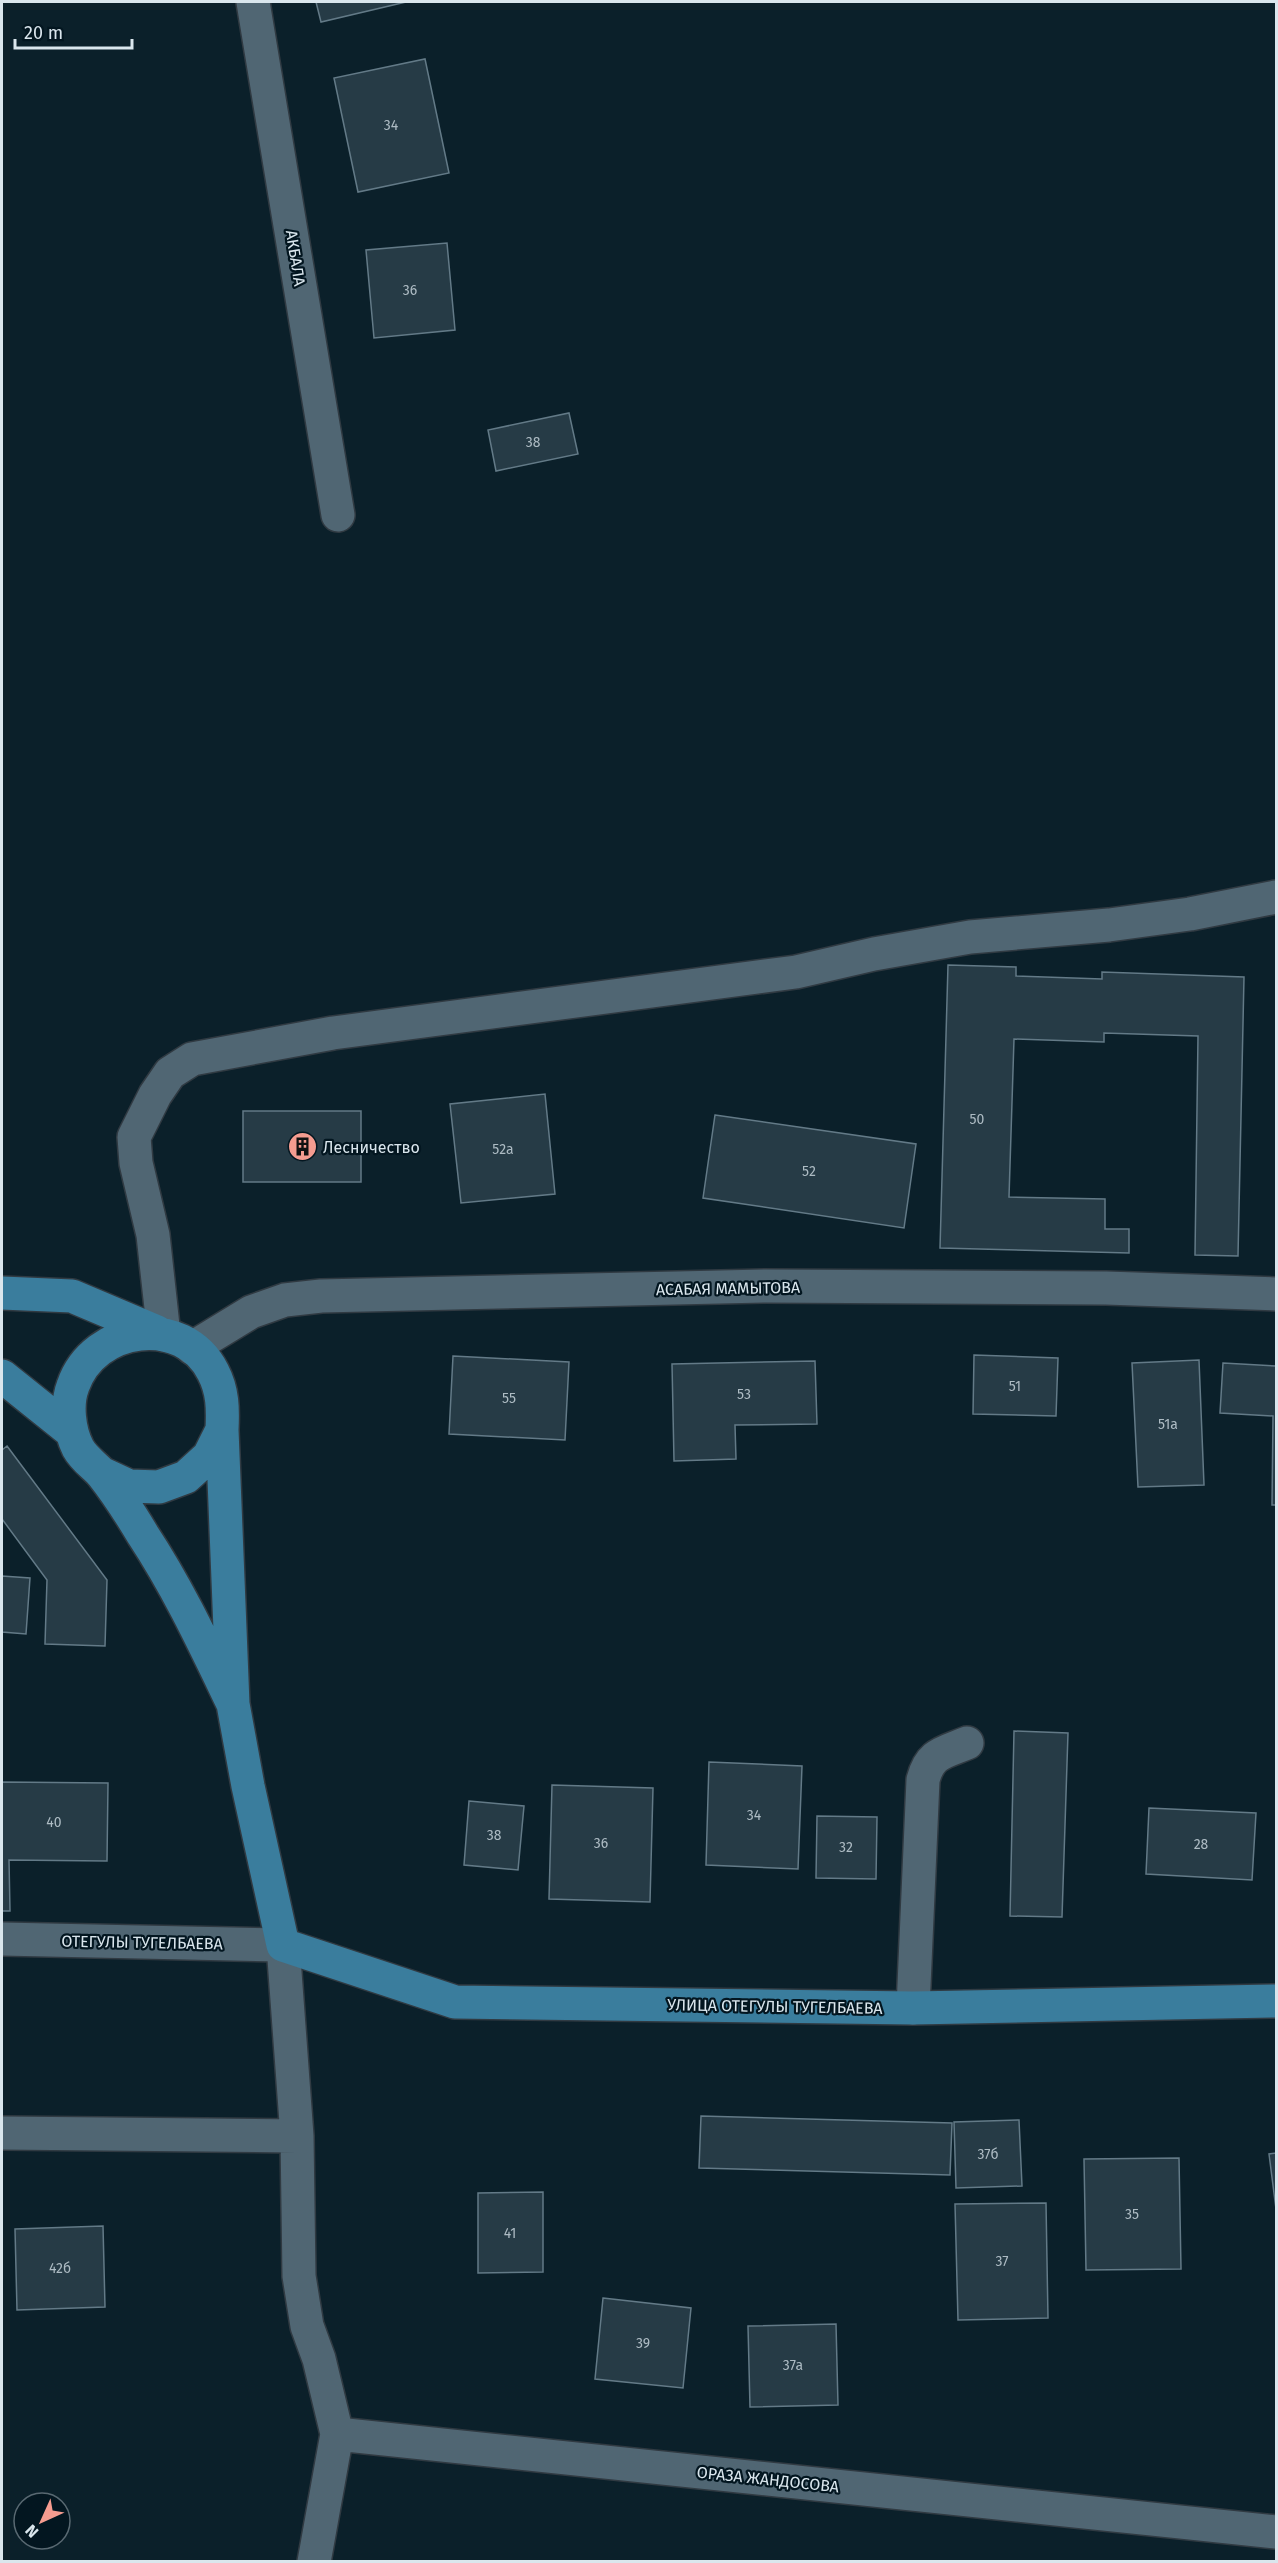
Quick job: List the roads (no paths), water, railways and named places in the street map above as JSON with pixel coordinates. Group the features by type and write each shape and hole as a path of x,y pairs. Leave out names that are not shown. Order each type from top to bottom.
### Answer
{"main road":[{"path":"2,1293 72,1296 178,1341 213,1371 223,1400 222,1430 233,1704 248,1786 283,1945"},
{"path":"178,1341 141,1333 119,1338 98,1349 83,1366 72,1387 69,1409 72,1432 78,1448 101,1473 143,1534 178,1593 233,1704"},
{"path":"2,1376 72,1432"},
{"path":"101,1473 129,1486 159,1487 186,1477 209,1456 222,1430"},
{"name":"УЛИЦА ОТЕГУЛЫ ТУГЕЛБАЕВА","path":"283,1945 456,2002 913,2008 1276,2001"}],"street":[{"name":"АКБАЛА","path":"254,2 338,515"},
{"path":"178,1341 136,1163 134,1137 155,1095 170,1073 192,1059 333,1033 796,972 874,954 970,937 1109,925 1190,914 1276,897"},
{"name":"АСАБАЯ МАМЫТОВА","path":"178,1341 285,1300 321,1296 766,1286 1106,1288 1276,1294"},
{"path":"913,2008 923,1780 927,1765 938,1755 967,1743"},
{"name":"ОТЕГУЛЫ ТУГЕЛБАЕВА","path":"2,1939 283,1945"},
{"path":"283,1945 297,2136 299,2276 307,2326 319,2359 337,2433 314,2562"},
{"path":"2,2133 297,2136"},
{"name":"ОРАЗА ЖАНДОСОВА","path":"337,2433 1276,2532"}],"place":[{"name":"Лесничество","path":"302,1147"}]}
